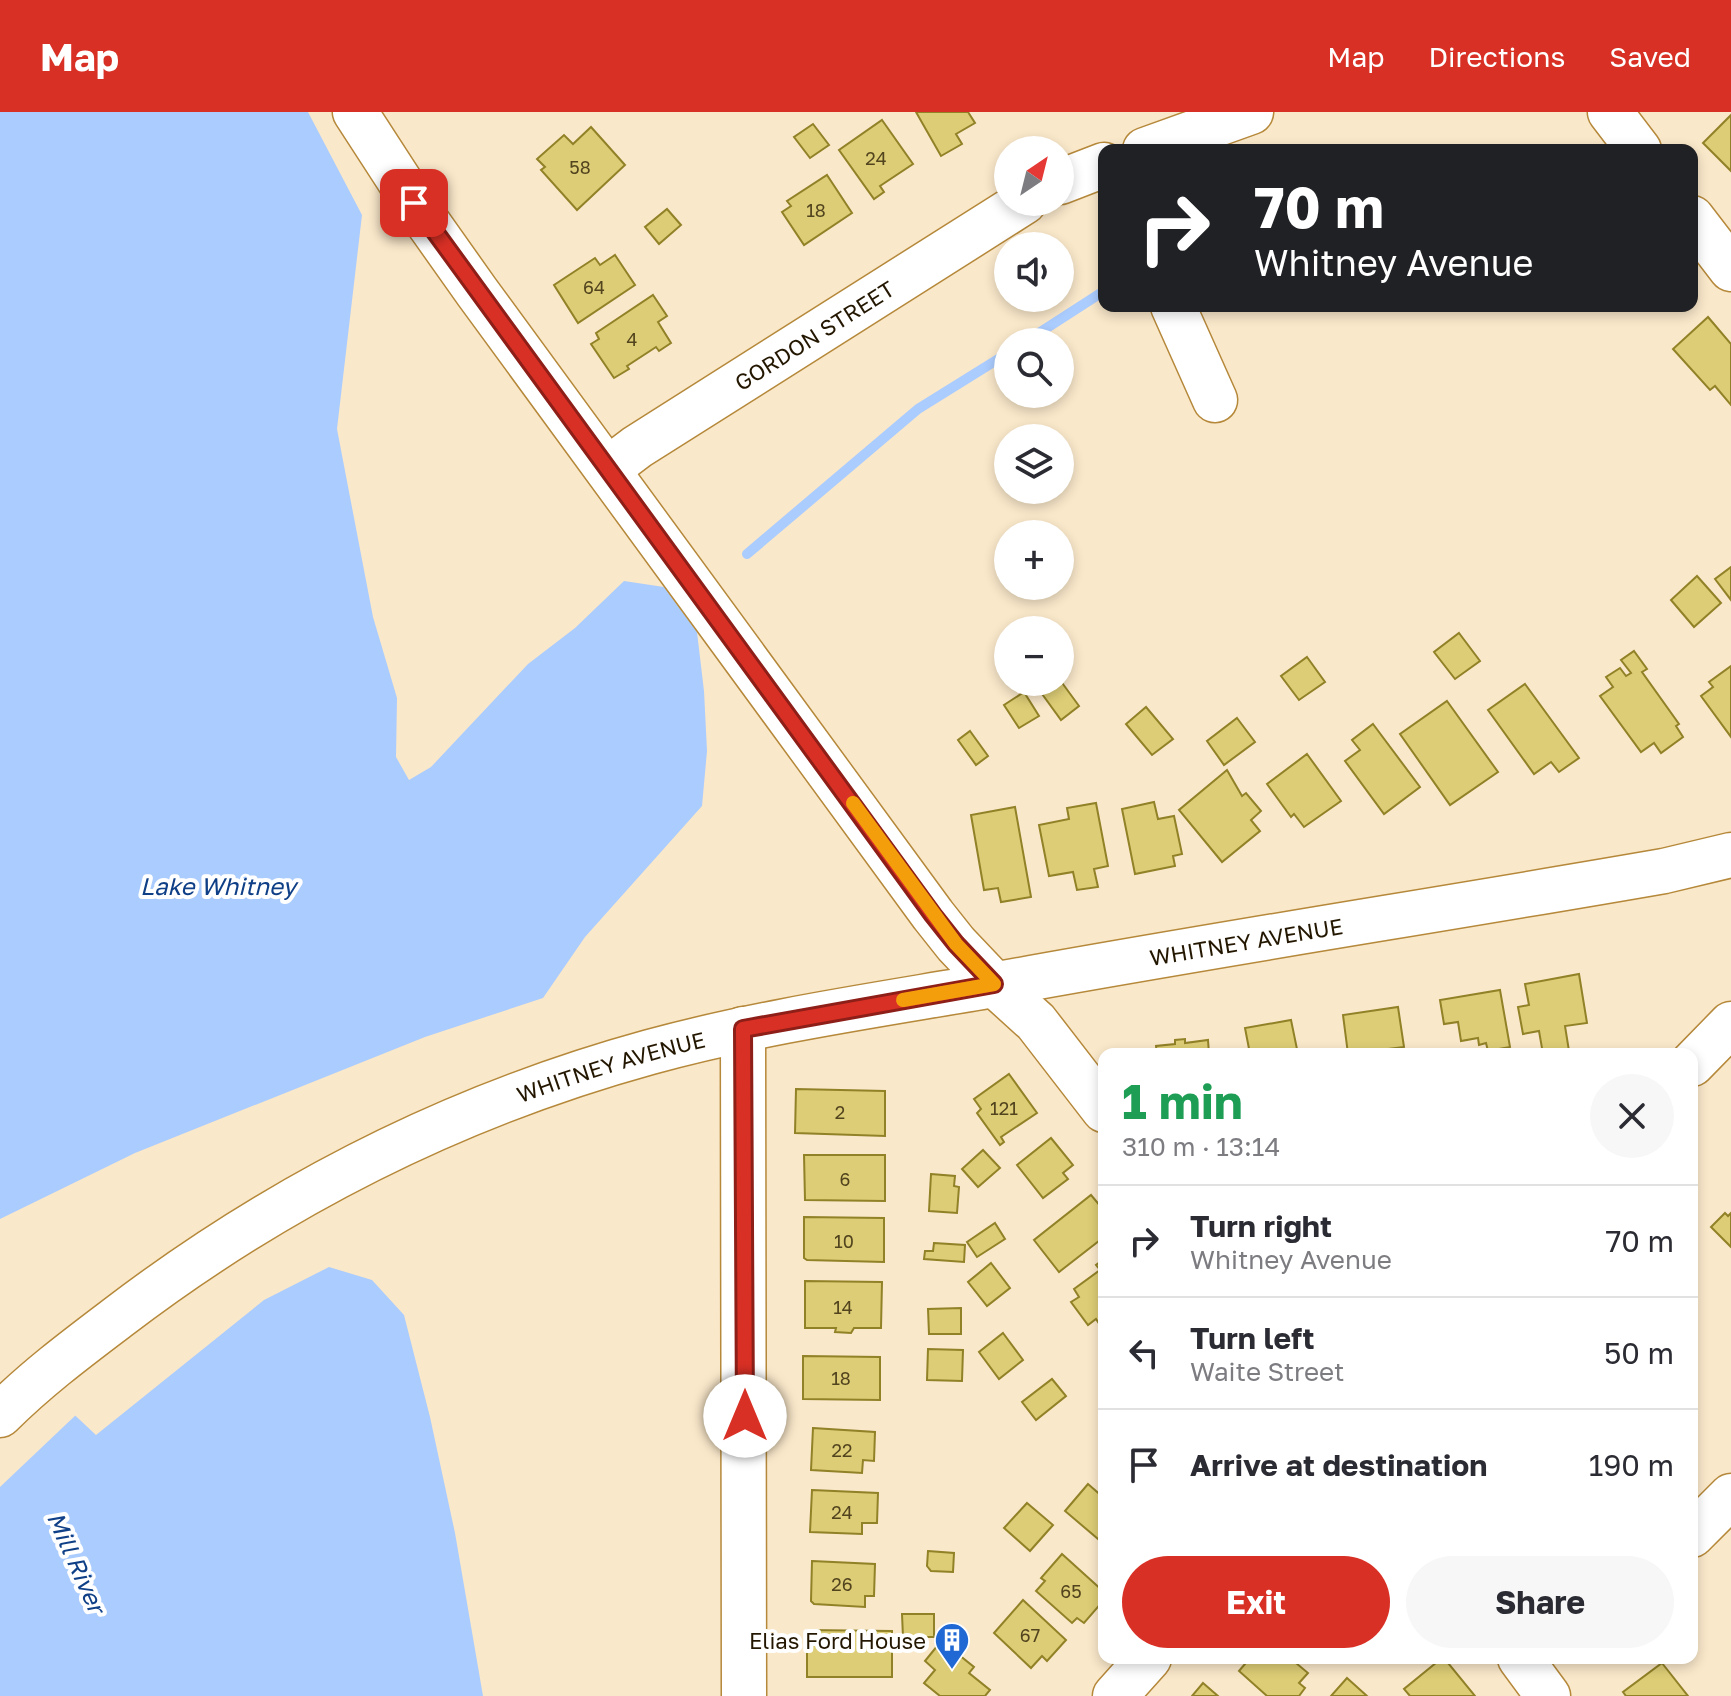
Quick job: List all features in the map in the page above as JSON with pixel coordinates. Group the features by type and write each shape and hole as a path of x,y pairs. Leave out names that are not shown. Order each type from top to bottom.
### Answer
{"street":[{"path":"355,112 423,216 933,915 994,984 1036,1022 1098,1102"},
{"path":"1162,144 1251,112"},
{"path":"1610,112 1634,144"},
{"path":"1074,177 1098,167"},
{"name":"GORDON STREET","path":"608,469 637,447 1002,216"},
{"path":"1698,226 1731,269"},
{"path":"1176,314 1215,400"},
{"name":"WHITNEY AVENUE","path":"0,1415 49,1369 167,1280 255,1221 345,1170 448,1122 558,1080 743,1029 1664,871 1731,855"},
{"path":"1698,1058 1731,1024"},
{"path":"743,1029 744,1696"},
{"path":"1698,1529 1731,1496"},
{"path":"1115,1696 1144,1664"}],"water":[{"name":"Lake Whitney","path":"0,112 308,112 362,215 337,429 373,617 397,698 396,757 409,780 431,767 528,664 575,628 624,581 664,587 697,632 707,751 702,806 585,937 543,998 425,1037 135,1153 0,1219"},
{"name":"Mill River","path":"329,1267 372,1280 404,1315 455,1533 483,1696 0,1696 0,1345 96,1435 264,1300"}],"pier":[{"path":"0,1342 78,1413 0,1487"}],"building":[{"path":"916,112 968,112 975,123 956,134 962,144 941,156"},
{"path":"1731,115 1731,171 1703,143"},
{"path":"882,120 913,164 880,186 884,192 874,199 839,150"},
{"path":"813,124 829,145 810,158 794,137"},
{"path":"591,127 625,165 577,210 541,170 545,167 537,159 564,135 573,144"},
{"path":"827,175 852,213 804,245 782,212 791,206 787,201"},
{"path":"667,209 681,225 659,244 645,227"},
{"path":"615,255 635,285 578,323 554,285 595,258 600,265"},
{"path":"653,295 667,316 658,322 671,343 659,351 656,347 614,378 591,344 599,339 596,333"},
{"path":"1708,317 1731,344 1731,405 1715,386 1710,390 1673,349"},
{"path":"1731,567 1731,600 1715,579"},
{"path":"1697,576 1721,603 1694,627 1671,600"},
{"path":"1459,633 1480,661 1455,679 1434,652"},
{"path":"1634,651 1647,669 1642,672 1679,724 1676,726 1683,737 1661,753 1654,743 1641,752 1600,696 1613,687 1606,677 1620,668 1626,676 1631,673 1621,660"},
{"path":"1307,657 1325,682 1299,700 1281,676"},
{"path":"1731,666 1731,737 1701,696 1713,687 1709,682"},
{"path":"1525,684 1579,758 1559,772 1551,762 1534,774 1488,710"},
{"path":"1018,696 1026,696 1039,716 1019,728 1004,705"},
{"path":"1044,696 1072,696 1079,706 1061,720"},
{"path":"1447,701 1498,772 1450,805 1400,734"},
{"path":"1146,707 1173,739 1152,755 1126,724"},
{"path":"1237,718 1255,742 1224,765 1207,741"},
{"path":"1373,724 1420,787 1384,814 1345,761 1360,750 1352,740"},
{"path":"970,731 988,756 976,765 958,740"},
{"path":"1307,754 1341,801 1304,827 1294,814 1291,817 1267,784"},
{"path":"1227,770 1242,796 1246,793 1261,811 1251,820 1260,831 1222,862 1179,810"},
{"path":"1154,802 1158,819 1174,816 1182,854 1173,856 1175,866 1135,874 1122,809"},
{"path":"1096,803 1108,866 1094,869 1098,887 1077,890 1073,872 1049,876 1039,825 1069,819 1067,808"},
{"path":"1015,807 1031,897 1001,902 998,888 984,890 971,815"},
{"path":"1579,974 1587,1023 1565,1026 1569,1048 1542,1048 1539,1031 1523,1034 1518,1007 1529,1005 1525,984"},
{"path":"1500,990 1510,1047 1487,1048 1486,1043 1479,1045 1478,1038 1461,1041 1458,1022 1444,1024 1440,1000"},
{"path":"1398,1007 1404,1047 1347,1048 1343,1015"},
{"path":"1291,1020 1297,1048 1249,1048 1245,1028"},
{"path":"1185,1039 1185,1043 1208,1040 1209,1048 1156,1048 1175,1044 1175,1040"},
{"path":"1009,1074 1037,1113 1001,1137 1004,1142 1000,1145 977,1113 981,1109 974,1099"},
{"path":"796,1089 885,1091 885,1136 795,1133"},
{"path":"1051,1138 1073,1165 1063,1173 1068,1179 1043,1198 1017,1165"},
{"path":"983,1150 1000,1168 978,1187 962,1169"},
{"path":"804,1155 885,1155 885,1201 805,1200"},
{"path":"931,1174 955,1176 954,1186 959,1187 957,1213 929,1211"},
{"path":"1091,1195 1098,1203 1098,1242 1059,1272 1034,1240"},
{"path":"1725,1213 1728,1216 1731,1213 1731,1247 1711,1227"},
{"path":"804,1217 884,1218 884,1262 807,1260 804,1258"},
{"path":"995,1223 1005,1239 977,1257 967,1242"},
{"path":"934,1243 965,1245 964,1262 924,1259 925,1251 933,1251"},
{"path":"991,1263 1010,1288 987,1306 968,1282"},
{"path":"1098,1271 1098,1322 1096,1319 1088,1325 1071,1302 1079,1297 1074,1289"},
{"path":"805,1281 882,1282 881,1328 854,1328 851,1333 835,1332 836,1328 805,1328"},
{"path":"961,1308 961,1334 929,1334 928,1309"},
{"path":"1003,1333 1023,1360 999,1379 979,1352"},
{"path":"928,1349 963,1350 962,1381 927,1380"},
{"path":"803,1356 880,1357 880,1400 803,1399"},
{"path":"1052,1379 1066,1396 1036,1420 1022,1402"},
{"path":"813,1428 875,1432 874,1461 863,1460 862,1473 811,1470"},
{"path":"1088,1484 1098,1493 1098,1539 1065,1511"},
{"path":"812,1490 878,1493 877,1523 862,1523 862,1534 810,1532"},
{"path":"1027,1503 1053,1525 1030,1551 1004,1528"},
{"path":"928,1551 954,1553 953,1572 931,1571 927,1566"},
{"path":"1062,1554 1098,1587 1098,1607 1084,1623 1077,1618 1072,1623 1036,1591 1045,1581 1041,1578"},
{"path":"812,1561 875,1564 874,1596 865,1596 865,1607 814,1604 811,1601"},
{"path":"1023,1600 1066,1640 1047,1661 1042,1656 1031,1668 994,1633"},
{"path":"902,1614 934,1614 934,1637 903,1637"},
{"path":"807,1630 892,1631 892,1677 807,1677"},
{"name":"Elias Ford House","path":"938,1645 955,1660 959,1655 974,1667 969,1673 990,1690 985,1696 940,1696 924,1683 935,1670 925,1661"},
{"path":"1245,1664 1297,1664 1308,1673 1299,1683 1305,1688 1299,1696 1267,1696 1239,1671"},
{"path":"1435,1664 1449,1664 1475,1696 1410,1696 1404,1689"},
{"path":"1663,1664 1688,1696 1626,1696 1623,1692"},
{"path":"1347,1678 1367,1696 1331,1696"},
{"path":"1203,1683 1218,1696 1192,1696"}],"waterway":[{"path":"1047,328 1098,295"},
{"path":"747,554 918,409 994,362"}],"slow traffic":[{"path":"853,803 933,915 994,984 903,1000"}],"place":[{"name":"Elias Ford House","path":"952,1671"}],"route":[{"path":"414,203 933,915 994,984 743,1029 745,1416"}]}
